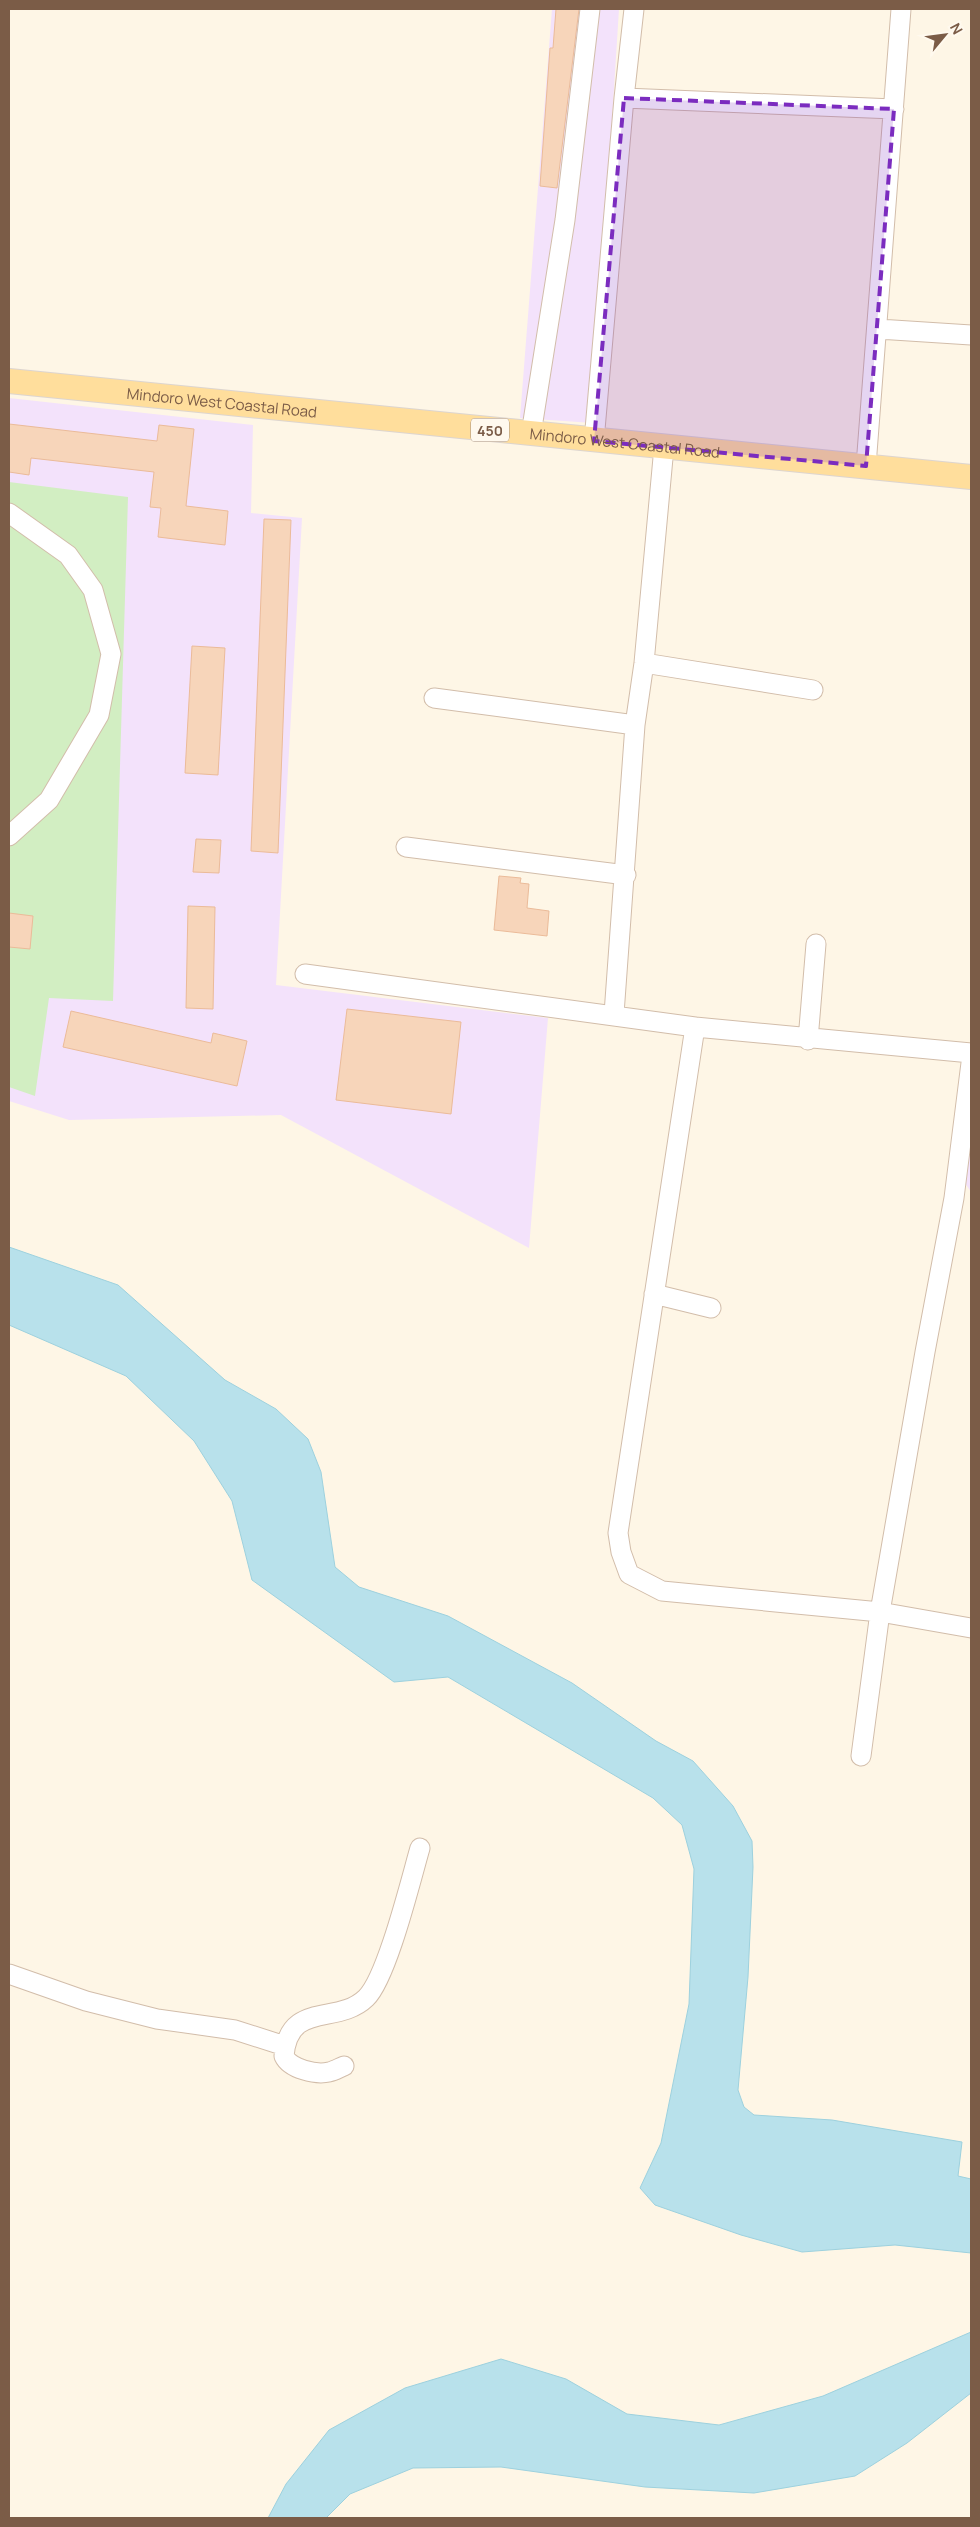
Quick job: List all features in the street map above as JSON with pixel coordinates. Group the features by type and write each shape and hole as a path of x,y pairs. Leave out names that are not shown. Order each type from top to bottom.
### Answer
{"main road":[{"name":"Mindoro West Coastal Road","path":"9,381 971,478"}],"street":[{"path":"531,434 565,220 590,9"},
{"path":"594,441 624,98 634,9"},
{"path":"866,466 878,329 901,9"},
{"path":"624,98 894,109"},
{"path":"878,329 971,335"},
{"path":"614,1014 626,875 635,725 644,663 664,447"},
{"path":"9,513 68,556 93,590 111,654 99,715 49,800 9,836"},
{"path":"644,663 813,690"},
{"path":"434,698 635,725"},
{"path":"406,848 626,875"},
{"path":"808,1040 816,944"},
{"path":"305,974 614,1014 695,1027 808,1040 971,1053"},
{"path":"695,1027 618,1533 621,1552 629,1574 662,1591 880,1612 971,1628"},
{"path":"861,1756 880,1612 925,1352 962,1199 971,1063"},
{"path":"654,1294 711,1308"},
{"path":"344,2066 329,2072 318,2073 292,2065 284,2056 285,2046 291,2031 296,2025 310,2018 349,2009 360,2004 368,1996 382,1969 420,1848"},
{"path":"9,1974 86,2001 157,2019 236,2030 285,2046"}],"highlighted area":[{"path":"624,98 894,109 866,466 594,441"}],"shaded area":[{"path":"552,9 619,9 593,423 520,418"},
{"path":"9,398 253,425 251,513 302,518 276,985 548,1018 529,1248 281,1115 69,1120 9,1101"},
{"path":"971,1138 971,1192 965,1183"}],"green space":[{"path":"9,482 128,497 113,1001 49,998 35,1096 9,1087"}],"water":[{"path":"9,1247 118,1285 225,1380 276,1409 308,1439 321,1472 335,1567 359,1587 448,1616 572,1683 656,1741 693,1761 733,1806 752,1841 753,1867 748,1977 738,2090 744,2107 754,2115 832,2120 962,2142 958,2176 971,2179 971,2253 895,2245 802,2252 741,2235 655,2205 640,2188 661,2143 689,2004 694,1869 682,1825 653,1798 448,1677 394,1682 252,1580 232,1501 194,1441 126,1376 9,1325"},
{"path":"971,2332 971,2393 907,2443 855,2476 754,2493 645,2487 501,2467 413,2468 350,2494 326,2518 268,2518 286,2484 329,2430 405,2388 501,2359 566,2379 627,2414 719,2425 823,2396"}],"building":[{"path":"556,9 579,9 557,188 540,186 550,48 553,48"},
{"path":"9,424 157,441 159,425 194,429 186,506 228,511 225,545 158,537 161,508 150,507 154,472 31,458 29,475 9,472"},
{"path":"264,519 291,520 278,853 251,851"},
{"path":"192,646 225,648 218,775 185,773"},
{"path":"196,839 221,840 219,873 193,872"},
{"path":"499,876 521,878 520,883 529,884 527,908 549,911 547,936 494,930"},
{"path":"188,906 215,907 213,1009 186,1008"},
{"path":"9,913 33,916 30,949 9,947"},
{"path":"347,1009 461,1022 451,1114 336,1100"},
{"path":"71,1011 211,1043 213,1033 247,1041 237,1086 63,1047"}]}
